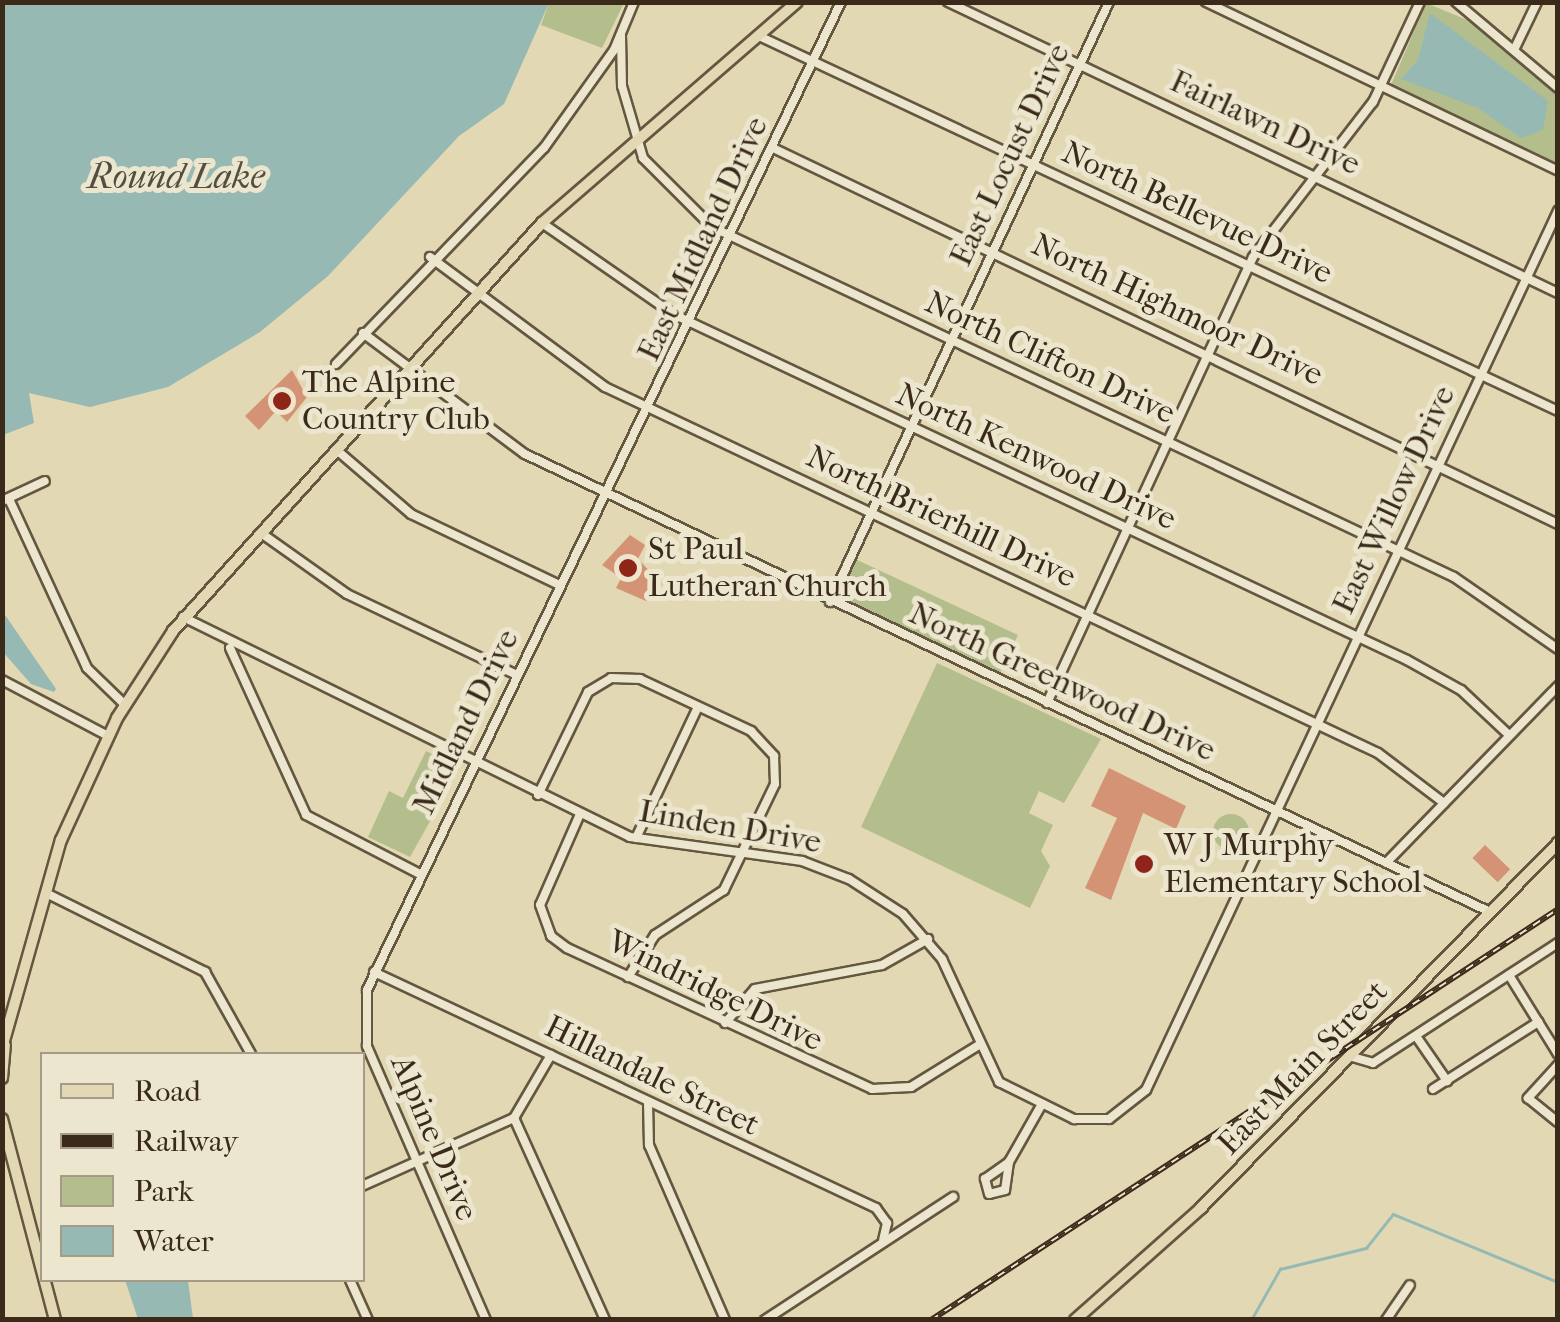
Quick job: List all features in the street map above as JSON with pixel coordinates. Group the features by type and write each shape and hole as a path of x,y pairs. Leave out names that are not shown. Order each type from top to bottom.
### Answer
{"main road":[{"path":"2,1078 4,1047 46,893 108,736 124,705 184,618 414,372 542,222 797,2"},
{"name":"East Main Street","path":"1084,1317 1350,1056 1558,843"},
{"path":"2,1119 40,1263"},
{"path":"45,1282 55,1320"}],"street":[{"path":"336,364 430,257 544,148 621,35 634,2"},
{"name":"East Midland Drive","path":"611,497 841,2"},
{"name":"Fairlawn Drive","path":"948,2 1558,292"},
{"name":"East Locust Drive","path":"830,602 1109,2"},
{"path":"1206,2 1558,171"},
{"path":"1048,703 1250,265 1381,86 1420,2"},
{"path":"1456,2 1516,48 1558,88"},
{"path":"1516,48 1537,2"},
{"name":"North Clifton Drive","path":"621,35 636,142 686,209 732,236 1399,550 1558,649"},
{"name":"North Bellevue Drive","path":"759,36 1558,411"},
{"name":"North Highmoor Drive","path":"773,148 1440,462 1558,524"},
{"name":"East Willow Drive","path":"1162,1056 1558,211"},
{"name":"North Kenwood Drive","path":"542,222 608,276 692,323 1448,682 1509,735"},
{"name":"North Brierhill Drive","path":"430,257 582,374 1378,753 1444,803"},
{"name":"North Greenwood Drive","path":"363,333 525,454 1490,912"},
{"path":"339,452 411,514 562,586"},
{"path":"45,482 6,500 87,668 124,705"},
{"name":"Midland Drive","path":"374,972 517,675 611,497"},
{"path":"261,532 347,594 517,675"},
{"name":"Linden Drive","path":"184,618 230,648 636,838 743,853 849,879 928,939 960,989 979,1045 999,1082 1042,1104 1091,1122 1124,1113 1162,1056"},
{"path":"230,648 306,815 420,874"},
{"path":"538,794 598,683 627,676 752,732 774,756 775,784 724,890 655,935 628,977"},
{"path":"2,680 108,736"},
{"path":"1386,863 1558,686"},
{"path":"636,838 698,706"},
{"name":"Windridge Drive","path":"580,814 544,892 542,919 568,948 872,1090 911,1087 979,1045"},
{"path":"46,893 205,972 250,1052"},
{"path":"725,1023 755,989 882,965 928,939"},
{"path":"1350,1056 1373,1063 1558,943"},
{"name":"Hillandale Street","path":"374,972 876,1208 886,1223 883,1240"},
{"name":"Alpine Drive","path":"374,972 363,1010 367,1046 486,1320"},
{"path":"1508,975 1558,1054"},
{"path":"1434,1089 1538,1022"},
{"path":"1416,1036 1450,1080"},
{"path":"365,1185 514,1118 551,1055"},
{"path":"1558,1065 1528,1098 1558,1122"},
{"path":"648,1102 649,1146 725,1320"},
{"path":"1009,1162 1042,1104"},
{"path":"514,1118 604,1320"},
{"path":"765,1320 953,1196"},
{"path":"351,1282 368,1320"},
{"path":"1386,1320 1410,1285"}],"green space":[{"path":"549,3 624,3 602,48 541,25"},
{"path":"1426,3 1477,24 1555,94 1557,166 1391,85"},
{"path":"853,558 1018,635 999,675 843,603 838,589"},
{"path":"937,663 1101,739 1064,803 1039,791 1029,813 1053,825 1041,851 1050,866 1030,908 861,827"},
{"path":"426,751 460,768 410,857 368,837 389,791 403,798"},
{"path":"1231,814 1244,819 1249,832 1244,845 1231,850 1218,845 1213,832 1218,819"}],"water":[{"name":"Round Lake","path":"3,2 549,3 504,104 459,136 328,276 260,332 168,387 90,407 29,393 34,423 3,435"},
{"path":"1430,13 1548,101 1543,130 1521,138 1478,108 1401,79 1418,60"},
{"path":"3,612 56,689 54,692 31,684 3,652"},
{"path":"126,1282 188,1282 193,1319 138,1319"}],"building":[{"name":"The Alpine Country Club","path":"292,370 307,397 287,422 276,411 259,430 245,416"},
{"name":"St Paul Lutheran Church","path":"630,535 645,545 638,559 662,584 646,601 616,588 621,578 602,565"},
{"name":"W J Murphy Elementary School","path":"1109,768 1186,806 1176,829 1143,813 1111,900 1085,888 1117,818 1091,806"},
{"path":"1485,845 1510,869 1498,882 1472,858"}],"waterway":[{"path":"1251,1320 1280,1269 1366,1248 1393,1214 1558,1282"}],"railway":[{"path":"931,1320 1558,909"}],"place":[{"name":"The Alpine Country Club","path":"282,401"},
{"name":"St Paul Lutheran Church","path":"628,568"},
{"name":"W J Murphy Elementary School","path":"1144,864"}]}
